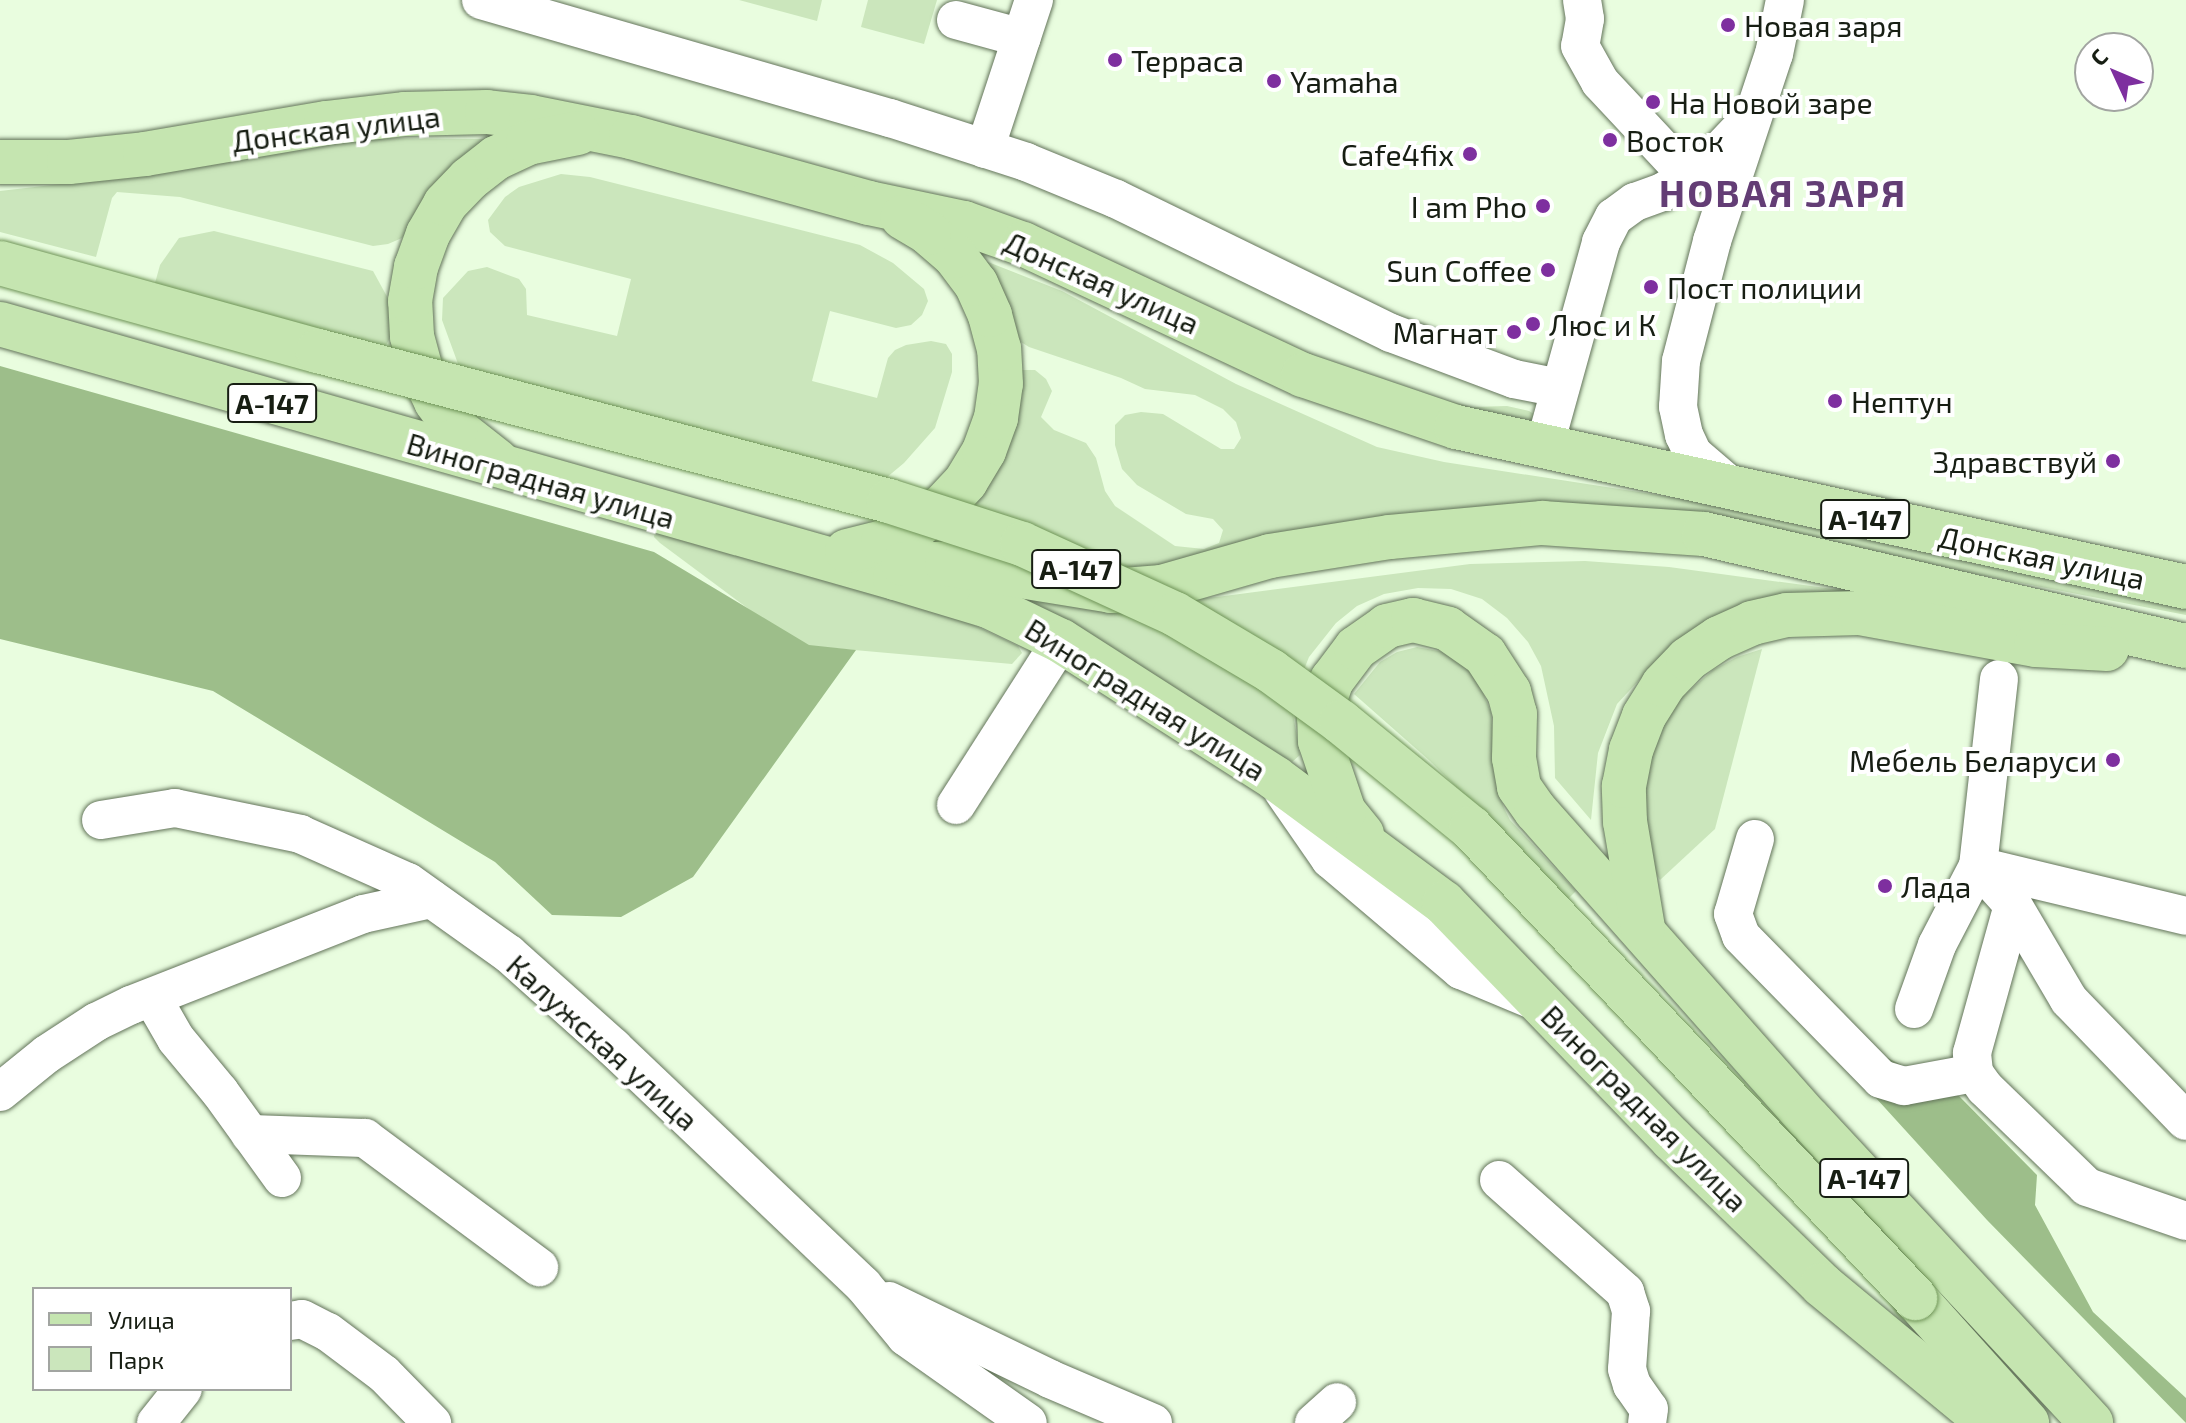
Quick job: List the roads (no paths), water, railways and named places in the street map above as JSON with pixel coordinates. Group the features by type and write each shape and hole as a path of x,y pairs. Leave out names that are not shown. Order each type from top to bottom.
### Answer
{"main road":[{"name":"Донская улица","path":"0,162 69,162 145,154 326,123 405,114 487,112 631,137 869,203 964,223 1023,244 1303,375 1456,427 2186,587"},
{"name":"А-147","path":"543,481 512,470 482,452 456,429 436,401 421,370 412,336 410,301 416,267 428,234 445,204 469,179 496,158 528,143 562,134 596,132 631,137"},
{"name":"А-147","path":"778,546 815,553 850,551 883,542 915,528 942,507 966,481 984,451 996,418 1001,384 999,349 990,315 976,284 955,256 929,233 869,203"},
{"name":"А-147","path":"0,263 318,351 889,501 1022,544 1175,614 1306,696 1471,828 1915,1298 2027,1423"},
{"name":"Виноградная улица","path":"0,324 988,606 1061,641 1275,778 1444,903 1672,1139 1822,1285 1989,1423"},
{"name":"Донская улица","path":"778,546 850,560 947,564 1111,591 1162,587 1270,556 1390,537 1542,523 1704,534 2186,646"},
{"path":"1643,928 1625,822 1624,786 1631,750 1644,716 1663,685 1688,659 1719,638 1752,623 1787,615 1860,613 2036,645 2186,653"},
{"name":"А-147","path":"1376,851 1344,812 1329,776 1320,741 1319,717 1332,680 1356,648 1387,626 1413,620 1427,622 1468,640 1498,672 1515,714 1514,758 1519,787 1536,811 1643,928 1808,1118 2091,1423"}],"street":[{"path":"481,0 985,149 1116,199 1391,333 1514,379 1560,388"},
{"path":"985,149 1034,0"},
{"path":"1582,0 1585,19 1580,46 1600,82 1676,184 1677,195 1695,206 1705,220 1712,241"},
{"path":"1735,490 1693,454 1684,435 1678,407 1681,361 1712,241 1774,54 1785,0"},
{"path":"956,20 1022,38"},
{"path":"1544,448 1601,242 1614,217 1635,202 1676,184 1718,154 1755,113"},
{"path":"956,805 1061,641"},
{"path":"1914,1009 1937,945 1978,866 1999,679"},
{"path":"1275,778 1330,859 1461,970 1542,1004"},
{"name":"Калужская улица","path":"101,820 175,808 300,834 408,882 532,975 863,1285 906,1337 1028,1423"},
{"path":"1755,839 1733,914 1741,936 1881,1079 1904,1086 1974,1073"},
{"path":"1978,866 2013,905 2069,1000 2186,1121"},
{"path":"1978,866 2186,916"},
{"path":"0,1092 47,1054 96,1022 363,914 431,899"},
{"path":"2013,905 1972,1053 1974,1073 1985,1088 2087,1187 2186,1221"},
{"path":"153,999 176,1039 282,1178"},
{"path":"250,1134 365,1138 539,1267"},
{"path":"1499,1180 1625,1292 1631,1311 1627,1369 1632,1385 1649,1409 1647,1423"},
{"path":"863,1285 908,1313 1153,1423"},
{"path":"292,1321 302,1319 328,1332 384,1374 432,1423"},
{"path":"156,1423 181,1391"}],"place":[{"name":"Новая заря","path":"1728,25"},
{"name":"Терраса","path":"1115,60"},
{"name":"Yamaha","path":"1274,81"},
{"name":"На Новой заре","path":"1653,102"},
{"name":"Восток","path":"1610,140"},
{"name":"Cafe4fix","path":"1470,154"},
{"name":"I am Pho","path":"1543,206"},
{"name":"Sun Coffee","path":"1548,270"},
{"name":"Пост полиции","path":"1651,287"},
{"name":"Люс и К","path":"1533,324"},
{"name":"Магнат","path":"1514,332"},
{"name":"Нептун","path":"1835,401"},
{"name":"Здравствуй","path":"2113,461"},
{"name":"Мебель Беларуси","path":"2113,760"},
{"name":"Лада","path":"1885,886"}],"district":[{"name":"НОВАЯ ЗАРЯ","path":"1783,193"}]}
